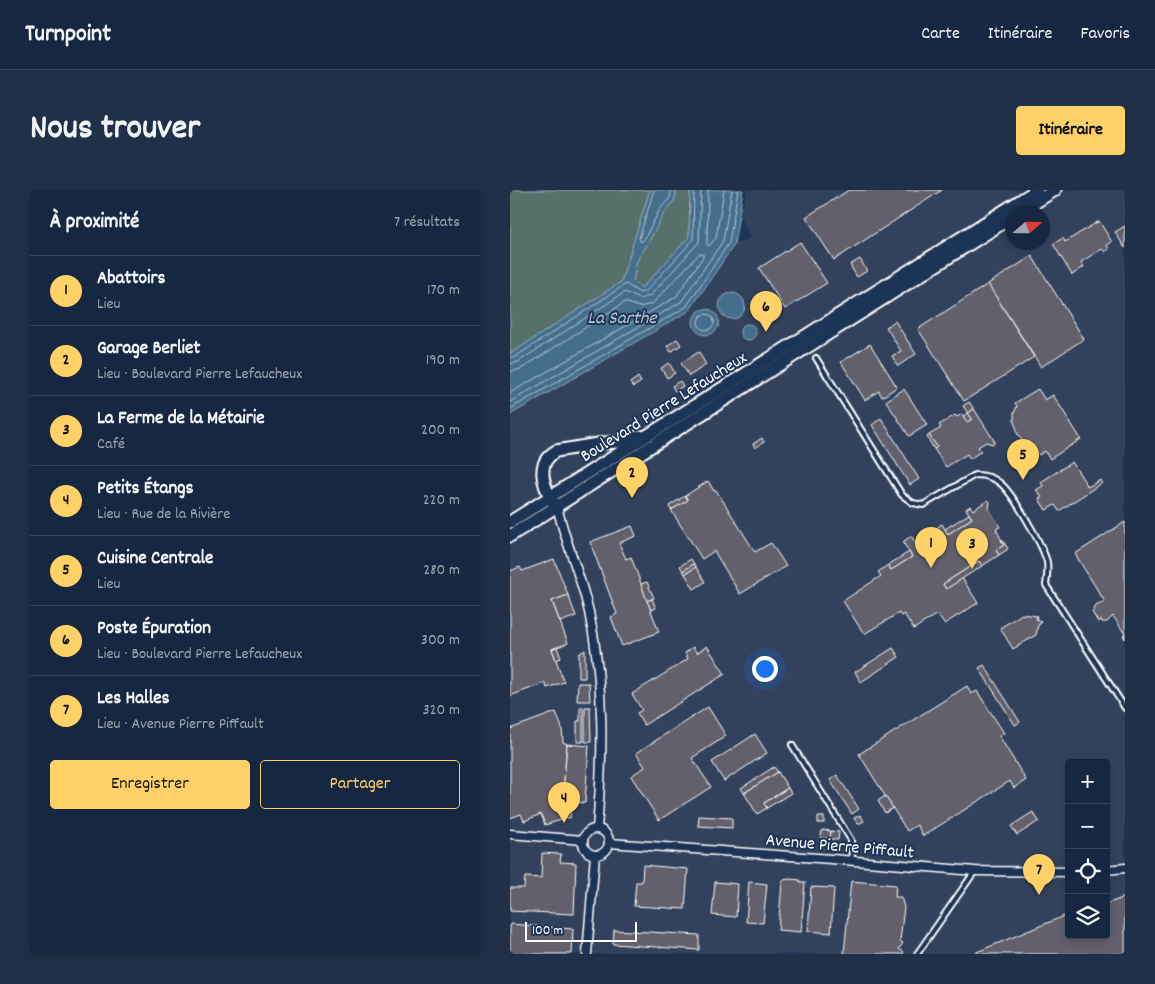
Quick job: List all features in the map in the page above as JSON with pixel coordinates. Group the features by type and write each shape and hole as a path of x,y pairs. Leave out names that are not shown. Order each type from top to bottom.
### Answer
{"main road":[{"name":"Boulevard Pierre Lefaucheux","path":"510,536 553,501 658,430 1038,190"},
{"path":"1031,205 1055,190"},
{"name":"Boulevard Pierre Lefaucheux","path":"510,522 553,501 1005,221"},
{"path":"553,501 542,473 544,463 551,454 578,447 628,440 658,430"}],"street":[{"path":"553,501 580,578 589,611 598,669 603,743 597,829"},
{"path":"597,829 607,835 609,843 606,851 595,855 586,851 583,840 588,832 597,829"},
{"path":"510,834 583,840"},
{"name":"Avenue Pierre Piffault","path":"609,843 852,860 975,871 1065,872"},
{"path":"587,954 595,855"},
{"path":"1110,870 1125,868"}],"lane":[{"path":"816,358 902,495 912,503 923,506 975,475 984,475 1000,482 1016,503 1042,545 1047,564 1046,585 1125,708"},
{"path":"792,745 851,840 852,860"},
{"path":"917,954 975,871"}],"shaded area":[{"path":"747,190 1125,190 1125,954 510,954 510,415 689,311 734,245 751,238 740,216"}],"green space":[{"path":"510,190 650,190 621,282 510,354"},
{"path":"675,190 690,191 689,237 642,288 633,282 637,261 665,212 674,201"}],"water":[{"name":"La Sarthe","path":"650,190 675,190 676,194 674,201 665,212 637,261 633,281 642,288 689,237 690,191 688,190 743,190 734,245 689,311 510,415 510,354 621,282"},
{"path":"732,293 741,297 745,306 741,315 732,319 723,315 719,306 723,297"},
{"path":"706,309 715,313 719,322 715,331 706,335 697,331 693,322 697,313"},
{"path":"745,324 751,324 756,329 754,338 745,340 740,335 740,329"}],"building":[{"path":"849,190 942,190 834,260 806,217"},
{"path":"1099,221 1112,242 1107,245 1109,249 1105,252 1102,249 1081,262 1084,267 1072,275 1053,244 1063,238 1065,242"},
{"path":"1125,226 1125,248 1115,232"},
{"path":"800,242 827,283 785,309 759,268"},
{"path":"1032,256 1084,339 1041,367 988,284"},
{"path":"860,259 867,271 857,277 850,265"},
{"path":"988,284 1034,357 964,401 918,329"},
{"path":"895,321 916,354 898,366 892,356 901,351 886,327"},
{"path":"677,339 681,345 671,352 667,346"},
{"path":"870,344 897,387 882,397 879,391 865,400 841,362"},
{"path":"699,352 706,365 689,376 681,363"},
{"path":"669,363 675,373 667,378 661,368"},
{"path":"638,377 641,382 633,387 630,383"},
{"path":"680,381 683,386 675,391 672,386"},
{"path":"904,389 927,425 909,436 886,401"},
{"path":"1038,389 1045,400 1053,395 1081,439 1050,459 1045,451 1039,455 1036,450 1029,454 1021,443 1023,442 1016,431 1014,422 1014,413 1017,406 1015,403"},
{"path":"969,402 974,409 968,413 963,406"},
{"path":"974,409 995,442 992,444 986,442 978,447 981,451 970,459 967,454 946,467 934,449 937,447 929,435 941,428 939,425 955,415 957,417 962,414 967,422 972,419 968,413"},
{"path":"968,413 972,419 967,422 963,416"},
{"path":"881,418 919,479 910,485 872,425"},
{"path":"929,435 937,447 934,449 927,437"},
{"path":"762,438 764,442 755,448 753,444"},
{"path":"1072,462 1088,487 1100,480 1102,483 1059,511 1055,505 1046,510 1039,499 1042,497 1036,490 1043,486 1041,482"},
{"path":"708,481 714,491 716,490 755,552 771,543 786,566 740,594 714,551 702,559 671,510 688,500 685,496"},
{"path":"685,496 688,500 671,510 669,506"},
{"path":"988,500 990,502 989,509 1000,527 996,529 1004,545 996,550 999,555 982,566 979,561 943,584 946,589 962,578 978,603 944,624 937,614 914,629 904,614 901,616 899,613 864,634 843,601 881,576 878,572 888,565 891,570 912,557 903,542 911,536 921,551 940,539 934,530 942,524 948,534 972,518 966,509 970,506 973,510"},
{"path":"969,514 972,518 948,534 945,529"},
{"path":"1125,522 1125,634 1113,616 1107,622 1102,622 1101,620 1098,622 1092,612 1097,605 1105,602 1075,554"},
{"path":"632,526 636,536 619,543 626,559 631,557 659,632 622,646 611,617 617,614 590,542"},
{"path":"937,534 940,539 921,551 917,547"},
{"path":"1002,539 1008,549 999,555 996,550 1004,545"},
{"path":"909,552 912,557 891,570 888,565"},
{"path":"554,559 568,595 552,601 568,643 552,649 564,682 547,688 545,683 510,696 510,571 520,567 522,571"},
{"path":"691,559 694,564 683,571 680,566"},
{"path":"979,561 982,566 946,589 943,584"},
{"path":"694,564 696,567 685,574 683,571"},
{"path":"696,567 705,582 694,589 685,574"},
{"path":"647,582 654,598 647,601 641,584"},
{"path":"568,595 576,616 560,622 552,601"},
{"path":"652,599 656,608 651,610 647,601"},
{"path":"1022,614 1037,616 1036,619 1041,621 1036,635 1013,649 1000,628"},
{"path":"707,646 725,674 644,725 637,713 642,710 632,694 688,659 685,653 693,647 697,653"},
{"path":"557,647 561,658 556,660 552,649"},
{"path":"893,648 899,657 861,682 855,672"},
{"path":"585,650 585,678 579,678 579,654"},
{"path":"984,665 1020,722 1015,725 979,668"},
{"path":"578,683 589,683 590,701 577,701"},
{"path":"967,686 971,694 977,691 1004,733 999,736 1026,780 1014,788 1010,781 923,836 917,825 907,831 859,754"},
{"path":"580,707 583,707 583,742 577,742 577,721 580,721"},
{"path":"585,707 590,707 591,742 585,742"},
{"path":"708,707 726,736 692,758 711,787 659,820 631,776 645,767 636,753"},
{"path":"556,712 562,728 563,742 567,744 561,820 545,825 541,814 524,821 521,814 510,818 510,729"},
{"path":"755,734 767,753 724,781 712,762"},
{"path":"567,744 589,746 585,803 571,802 570,818 561,817"},
{"path":"774,767 778,772 744,793 741,788"},
{"path":"778,772 788,788 764,803 767,808 757,814 744,793"},
{"path":"837,775 859,809 852,814 830,780"},
{"path":"788,788 791,793 767,808 764,803"},
{"path":"885,796 893,808 885,813 878,801"},
{"path":"1033,812 1039,821 1017,835 1011,826"},
{"path":"860,815 864,821 858,824 854,818"},
{"path":"699,816 732,818 732,828 698,826"},
{"path":"818,817 824,817 824,823 818,823"},
{"path":"822,830 831,831 830,839 821,838"},
{"path":"831,831 839,832 838,840 830,839"},
{"path":"542,853 561,854 560,862 576,863 574,914 510,911 510,888 524,888 525,877 541,878"},
{"path":"643,865 688,869 685,909 634,906 636,882 642,882"},
{"path":"790,879 805,882 801,932 778,930 782,883 783,880"},
{"path":"851,881 896,885 895,897 901,897 904,907 900,941 903,943 899,949 904,952 903,954 844,954"},
{"path":"715,882 738,884 736,917 712,915"},
{"path":"749,882 767,884 763,923 746,922"},
{"path":"811,887 834,888 831,933 808,931"},
{"path":"1125,897 1125,954 972,954 1065,916 1065,939 1110,939 1110,903"},
{"path":"510,924 573,929 572,954 510,954"},
{"path":"614,930 699,935 699,950 613,944"}],"place":[{"name":"Poste Épuration","path":"766,332"},
{"name":"Cuisine Centrale","path":"1023,480"},
{"name":"Garage Berliet","path":"632,498"},
{"name":"Abattoirs","path":"931,568"},
{"name":"La Ferme de la Métairie","path":"972,569"},
{"name":"Petits Étangs","path":"564,823"},
{"name":"Les Halles","path":"1039,895"}]}
